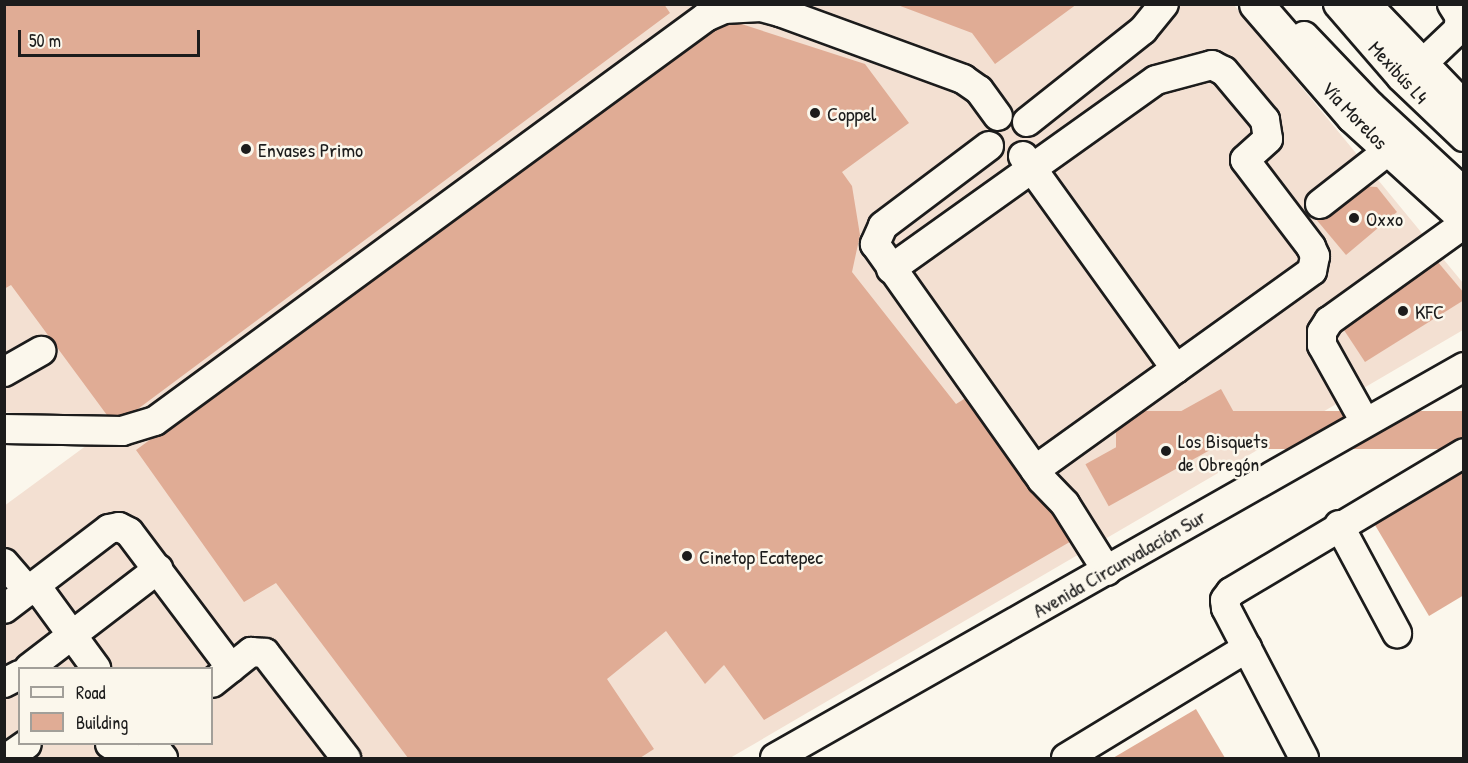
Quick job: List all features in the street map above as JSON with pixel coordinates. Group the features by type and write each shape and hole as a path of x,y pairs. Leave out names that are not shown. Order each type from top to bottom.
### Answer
{"main road":[{"name":"Vía Morelos","path":"1256,4 1353,116 1464,217"},
{"path":"1362,4 1464,109"}],"street":[{"path":"1277,4 1371,106 1464,192"},
{"name":"Mexibús L4","path":"1338,4 1401,78 1464,137"},
{"path":"1420,66 1458,30 1460,17 1452,4"},
{"path":"4,429 122,431 155,421 706,17 724,9 751,7 780,12 963,79 979,90 998,116"},
{"path":"1027,122 1072,87 1162,8"},
{"path":"891,269 1027,161 1149,82 1206,65 1224,71 1265,120 1268,139 1245,160 1311,247 1315,263 1304,279 1035,470"},
{"path":"1027,161 1033,137 1027,122 1017,114 998,116 988,129 989,146 1001,158 1027,161 1176,369"},
{"path":"989,146 877,233 875,244 1035,470 1065,504 1107,571"},
{"path":"1320,204 1389,150"},
{"path":"1365,422 1322,345 1322,332 1329,321 1464,224"},
{"path":"4,372 41,351"},
{"name":"Avenida Circunvalación Sur","path":"787,757 1464,367"},
{"path":"1304,759 1226,608 1228,595 1339,525 1464,453"},
{"path":"1339,525 1397,633"},
{"path":"4,609 114,527 129,532 158,569 221,676 251,652 269,656 346,759"},
{"path":"4,562 20,583 42,594 95,667"},
{"path":"32,667 158,569"},
{"path":"1066,759 1247,648"},
{"path":"4,683 18,676"},
{"path":"7,759 26,745"},
{"path":"111,745 132,759"},
{"path":"153,745 163,759"}],"shaded area":[{"path":"5,5 1234,5 1463,283 1463,330 730,758 5,758 4,506 132,412 54,418 5,412"}],"building":[{"name":"Envases Primo","path":"4,4 664,4 670,13 115,426 11,285 4,289"},
{"path":"895,4 1077,4 995,64 972,33"},
{"path":"726,19 865,64 909,123 842,172 852,186 860,235 852,272 956,404 969,396 1080,536 764,720 724,665 705,684 666,631 607,679 654,749 640,758 408,758 276,583 244,602 136,450"},
{"path":"1359,186 1377,187 1397,212 1346,255 1315,218"},
{"path":"1437,261 1464,293 1464,300 1365,362 1340,324"},
{"path":"1221,389 1244,431 1109,506 1085,464"},
{"path":"1116,411 1464,411 1464,449 1116,449"},
{"path":"1464,468 1464,595 1429,616 1372,520"},
{"path":"1196,709 1225,758 1113,758"}],"place":[{"name":"Coppel","path":"815,113"},
{"name":"Envases Primo","path":"246,149"},
{"name":"Oxxo","path":"1354,218"},
{"name":"KFC","path":"1403,311"},
{"name":"Los Bisquets de Obregón","path":"1166,451"},
{"name":"Cinetop Ecatepec","path":"687,556"}]}
